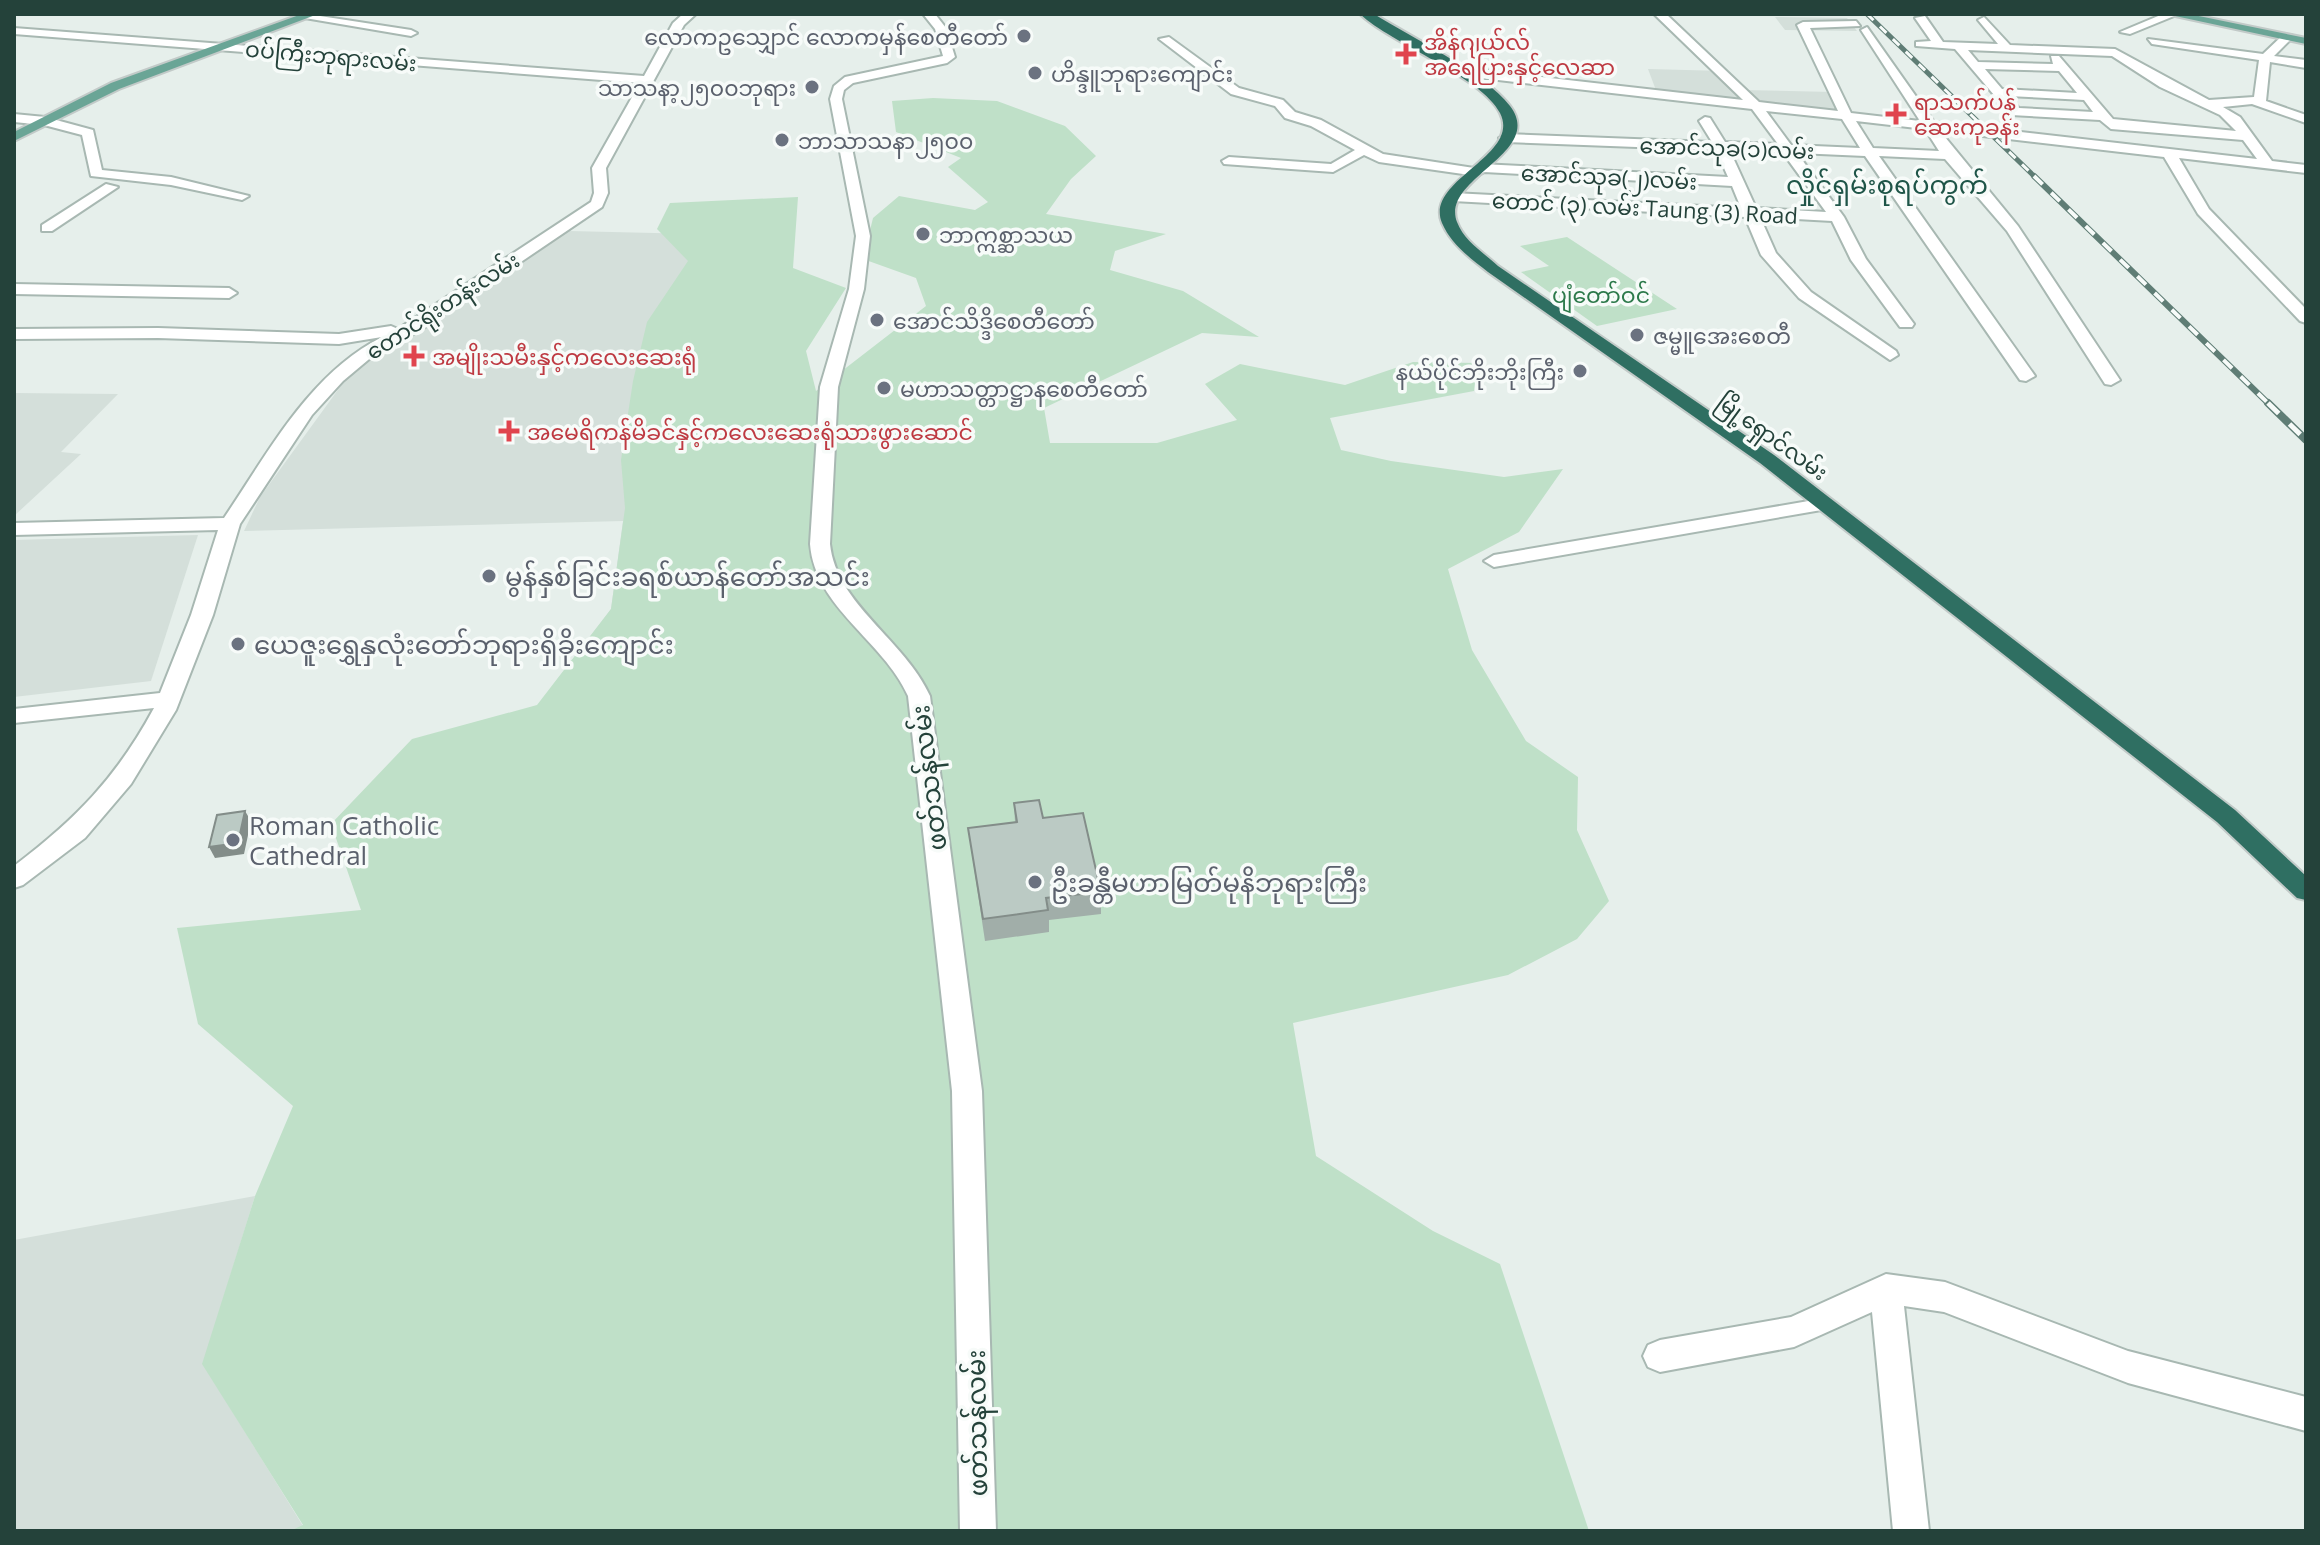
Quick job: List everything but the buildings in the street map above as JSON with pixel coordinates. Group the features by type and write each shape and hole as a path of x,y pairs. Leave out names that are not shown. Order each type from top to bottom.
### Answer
{"highway":[{"path":"1366,14 1498,99 1510,113 1513,126 1506,138 1453,197"},
{"name":"မြို့ရှောင်လမ်း","path":"1453,197 1447,214 1451,228 1462,243 1493,269 1754,450 1826,504 2226,816 2306,891"}],"main road":[{"path":"2172,14 2306,41"},
{"path":"14,137 124,82 309,15"}],"street":[{"name":"တောင်ရိုးတန်းလမ်း","path":"14,879 76,832 122,778 170,699 202,615 230,524 305,412 337,377 368,351 413,328 597,204 601,193 599,168 679,23 690,14"},
{"name":"ဖတ်သန်လမ်း","path":"929,14 946,42 951,55 947,59 849,80 838,89 836,99 863,236 863,259 857,296 831,374 820,535 826,571 842,598 864,624 900,656 912,674 919,696 967,1091 978,1531"},
{"path":"1660,14 1757,107 1791,150 1837,217 1859,260 1906,324"},
{"path":"2126,32 2172,14"},
{"path":"309,15 411,33"},
{"path":"1921,18 1940,45"},
{"path":"14,24 26,19"},
{"path":"1984,20 2006,47"},
{"path":"2026,376 1869,152 1847,117 1803,25 1861,27 1949,155 2013,229 2111,380"},
{"name":"ဝပ်ကြီးဘုရားလမ်း","path":"14,31 647,80"},
{"path":"2254,101 2261,97 2264,57 2287,37"},
{"name":"အောင်သုခ(၂)လမ်း","path":"1165,39 1235,91 1270,99 1290,115 1316,123 1364,150 1401,162 1579,176 1737,182"},
{"path":"2152,41 2306,64"},
{"path":"1920,44 2115,53 2164,84 2210,104 2235,120 2267,164"},
{"path":"1958,45 2015,112 2247,136"},
{"path":"1973,65 2060,63 2130,149"},
{"path":"1455,71 2306,169"},
{"path":"1997,92 2089,97"},
{"path":"2210,104 2254,101 2306,119"},
{"path":"14,118 45,121 88,133 104,178"},
{"path":"1705,121 1722,148 1769,255 1805,295 1890,355"},
{"name":"အောင်သုခ(၁)လမ်း","path":"1506,138 1949,155"},
{"path":"1571,141 1579,176"},
{"path":"1642,144 1656,178"},
{"path":"1229,161 1333,168 1364,150"},
{"path":"2169,153 2203,211 2306,318"},
{"path":"104,178 176,195"},
{"path":"47,228 104,178 171,181 242,196"},
{"name":"တောင် (၃) လမ်း Taung (3) Road","path":"1453,197 1837,217"},
{"path":"2273,282 2306,293"},
{"path":"14,289 229,293"},
{"path":"14,334 158,333 339,339 413,328"},
{"path":"339,339 368,351"},
{"path":"1494,561 1826,504"},
{"path":"14,529 230,524"},
{"path":"14,716 170,699"},
{"path":"1660,1356 1794,1332 1886,1289 1945,1297 2128,1367 2306,1414"},
{"path":"1886,1289 1911,1531"}],"shaded area":[{"path":"1775,17 1847,18 1857,31 1785,30"},
{"path":"1648,69 1724,71 1747,102 1657,93"},
{"path":"1743,90 1833,92 1851,115 1757,105"},
{"name":"အမေရိကန်မိခင်နှင့်ကလေးဆေးရုံသားဖွားဆောင်","path":"569,231 740,235 670,680 553,685 611,609 623,521 244,531 260,497 356,365"},
{"path":"14,393 118,394 61,452 81,454 14,516"},
{"path":"198,535 151,681 14,697 14,540"},
{"path":"255,1196 203,1364 303,1526 290,1531 14,1531 14,1240"}],"green space":[{"path":"933,98 997,101 1065,126 1096,156 1071,179 1046,214 1166,234 1115,251 1110,270 1183,291 1259,337 1202,333 1044,408 1050,443 1157,443 1237,420 1205,384 1240,364 1345,385 1413,362 1478,363 1474,391 1330,418 1341,450 1391,461 1504,477 1563,469 1519,532 1448,569 1472,650 1526,741 1578,777 1577,830 1609,901 1577,939 1508,975 1293,1023 1316,1156 1433,1231 1500,1264 1589,1531 290,1531 303,1525 202,1364 255,1196 293,1106 198,1024 177,928 361,910 331,824 412,739 537,705 611,609 625,508 621,460 633,381 647,322 688,261 657,229 670,203 798,197 793,268 846,288 806,351 816,391 926,306 916,278 863,259 873,218 899,196 975,210 988,202 948,167 961,158 896,132 892,101"},
{"name":"ပျံတော်ဝင်","path":"1567,237 1677,309 1597,326 1521,272 1549,266 1520,246"}],"railway":[{"path":"1867,14 2036,178"},
{"path":"2034,176 2270,405"},
{"path":"2268,403 2306,440"}],"place":[{"name":"လောကဥသျှောင် လောကမှန်စေတီတော်","path":"1024,36"},
{"name":"အိန်ဂျယ်လ် အရေပြားနှင့်လေဆာ","path":"1406,54"},
{"name":"ဟိန္ဒူဘုရားကျောင်း","path":"1035,73"},
{"name":"သာသနာ့၂၅၀၀ဘုရား","path":"812,87"},
{"name":"ရာသက်ပန် ဆေးကုခန်း","path":"1896,114"},
{"name":"ဘာသာသနာ၂၅၀၀","path":"782,140"},
{"name":"ဘာဣစ္ဆာသယ","path":"923,234"},
{"name":"အောင်သိဒ္ဒိစေတီတော်","path":"877,320"},
{"name":"ဇမ္မူအေးစေတီ","path":"1637,335"},
{"name":"အမျိုးသမီးနှင့်ကလေးဆေးရုံ","path":"414,356"},
{"name":"နယ်ပိုင်ဘိုးဘိုးကြီး","path":"1580,371"},
{"name":"မဟာသတ္တာဋ္ဌာနစေတီတော်","path":"884,388"},
{"name":"အမေရိကန်မိခင်နှင့်ကလေးဆေးရုံသားဖွားဆောင်","path":"509,431"},
{"name":"မွန်နှစ်ခြင်းခရစ်ယာန်တော်အသင်း","path":"489,576"},
{"name":"ယေဇူးရွှေနှလုံးတော်ဘုရားရှိခိုးကျောင်း","path":"238,644"},
{"name":"Roman Catholic Cathedral","path":"233,840"},
{"name":"ဦးခန္တီမဟာမြတ်မုနိဘုရားကြီး","path":"1035,882"}],"district":[{"name":"လှိုင်ရှမ်းစုရပ်ကွက်","path":"1887,184"}]}
